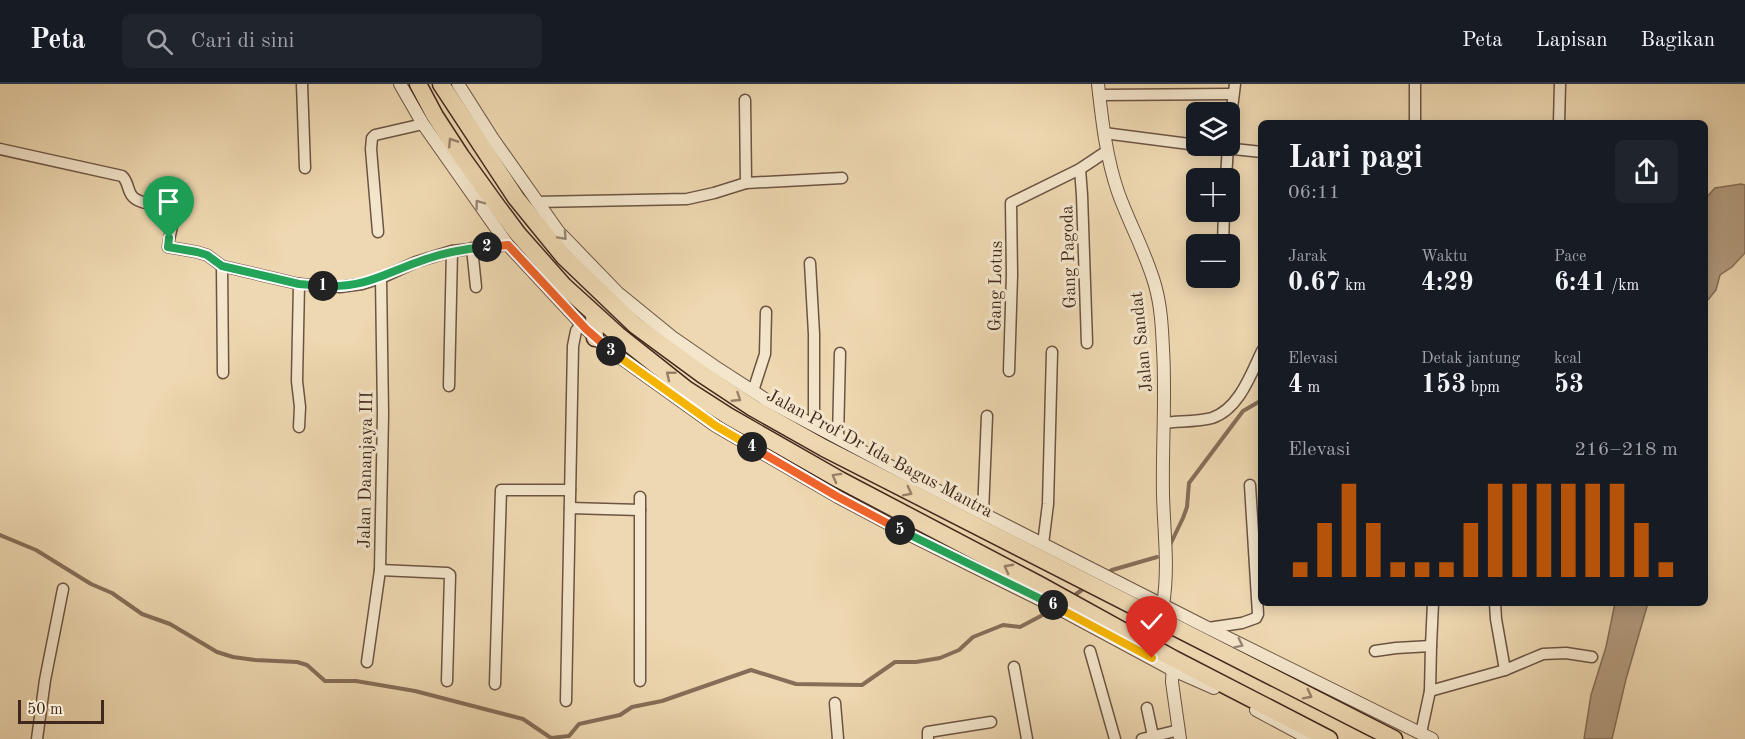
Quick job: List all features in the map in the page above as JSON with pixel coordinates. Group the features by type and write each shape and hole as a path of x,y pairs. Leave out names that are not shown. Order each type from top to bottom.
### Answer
{"highway":[{"path":"418,84 435,116 461,156 518,234 564,286 588,319 595,338"},
{"name":"Jalan Prof Dr Ida Bagus Mantra","path":"441,84 516,198 564,257 614,298 635,325 702,375 753,408 824,448 1083,572 1394,739"},
{"path":"588,319 686,389 814,465 1173,664 1329,739"},
{"path":"814,465 824,448"}],"street":[{"path":"302,84 305,168"},
{"path":"400,84 423,124 508,245 588,319 576,331 573,346 566,700"},
{"path":"459,84 493,139 536,201 614,298 753,391 814,426 1043,544 1083,572"},
{"path":"1414,120 1415,84"},
{"path":"1559,120 1560,84"},
{"path":"1098,89 1234,89"},
{"name":"Jalan Sandat","path":"1098,89 1107,151 1118,190 1155,286 1160,308 1166,386 1163,494 1166,573 1163,604"},
{"path":"745,100 746,183"},
{"path":"378,232 372,138 375,135 423,124"},
{"path":"1104,133 1186,144"},
{"path":"0,149 122,176 126,179 135,199 165,207 174,212 168,247 207,255 222,266 299,284 340,286 362,284 416,262 452,251 508,245"},
{"path":"1240,149 1258,151"},
{"path":"1080,169 1107,151"},
{"name":"Gang Lotus","path":"1009,371 1012,275 1011,203 1080,169"},
{"name":"Gang Pagoda","path":"1080,169 1087,343"},
{"path":"536,201 687,199 746,183 842,178"},
{"path":"472,248 476,287"},
{"path":"449,386 452,251"},
{"path":"810,263 814,334 814,426"},
{"path":"222,266 223,374"},
{"name":"Jalan Dananjaya III","path":"367,662 380,570 383,414 381,278"},
{"path":"299,284 297,381 300,407 299,427"},
{"path":"753,391 765,354 766,312"},
{"path":"595,338 726,432 838,497 908,534 1057,601"},
{"path":"838,438 840,352"},
{"path":"1043,544 1048,504 1052,352"},
{"path":"1164,423 1206,420 1215,417 1233,403 1246,386 1258,360"},
{"path":"983,513 987,416"},
{"path":"1208,628 1242,622 1256,618 1258,614 1250,486"},
{"path":"495,684 501,490 570,490"},
{"path":"640,497 640,681"},
{"path":"570,508 640,510"},
{"path":"380,570 450,575 447,681"},
{"path":"1109,586 1163,604 1427,736 1433,606"},
{"path":"37,739 45,680 63,589"},
{"path":"1496,606 1496,619 1505,670"},
{"path":"1376,651 1431,646"},
{"path":"1090,651 1115,739"},
{"path":"1430,691 1505,670 1543,654 1566,653 1592,657"},
{"path":"1147,708 1148,737 1179,735 1173,664"},
{"path":"1173,664 1310,739"},
{"path":"1014,667 1027,739"},
{"path":"835,703 838,739"},
{"path":"928,736 991,722"}],"shaded area":[{"path":"1745,185 1745,253 1732,267 1720,275 1716,290 1708,300 1708,196 1715,188"},
{"path":"1614,606 1647,606 1612,739 1584,739 1591,695 1606,647"}],"waterway":[{"path":"1169,547 1187,507 1189,483 1243,411 1258,402"},
{"path":"0,535 36,550 91,584 112,593 142,614 170,624 217,652 255,660 297,662 307,665 325,681 356,681 415,691 523,719 551,738 569,736 579,724 620,715 632,707 662,701 751,670 796,684 862,685 895,662 916,662 940,658 959,650 973,637 1003,625 1020,627 1054,609"},
{"path":"1107,573 1157,557"},
{"path":"1072,597 1086,587"}],"route":[{"path":"169,238 168,247 207,255 222,266 299,284 340,286 362,284 416,262 452,251 508,245 603,345 716,426 838,497 1067,612 1152,658"}]}
